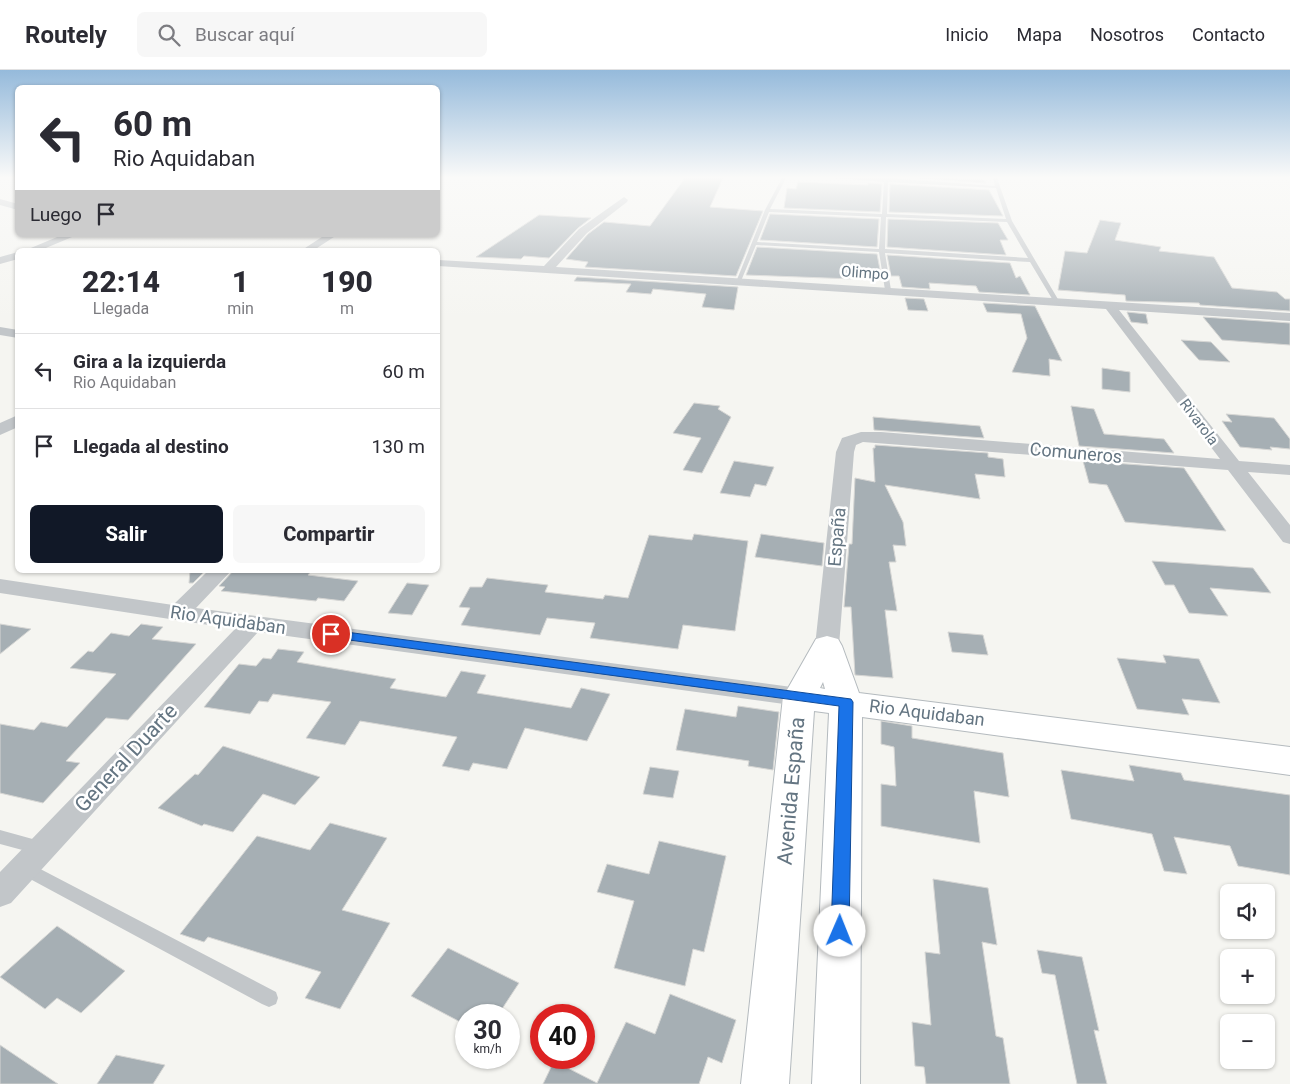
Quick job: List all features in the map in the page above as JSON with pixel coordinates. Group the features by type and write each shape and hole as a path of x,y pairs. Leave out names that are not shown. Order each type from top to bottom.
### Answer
{"street":[{"path":"547,270 591,225"},
{"path":"36,248 67,237"},
{"path":"310,248 329,237"},
{"path":"0,261 15,256"},
{"name":"Olimpo","path":"440,263 1290,316"},
{"name":"Rivarola","path":"1109,305 1290,538"},
{"path":"0,331 15,334"},
{"path":"0,430 15,422"},
{"name":"Comuneros","path":"861,437 881,437 1290,470"},
{"name":"España","path":"827,646 845,452 848,442 861,437"},
{"path":"179,612 218,573"},
{"name":"Rio Aquidaban","path":"0,586 253,624 1290,760"},
{"name":"General Duarte","path":"0,893 253,624"},
{"path":"827,646 846,702 836,1084"},
{"name":"Avenida España","path":"765,1084 799,697 827,646"}],"lane":[{"path":"738,281 761,225"},
{"path":"883,225 882,251 888,290"},
{"path":"1012,225 1056,301"},
{"path":"754,243 1032,260"},
{"path":"0,837 32,858 269,998"}],"building":[{"path":"524,225 581,225 549,258 524,256 521,259 476,257"},
{"path":"600,225 757,225 736,276 585,267 588,262 566,259 588,234"},
{"path":"766,225 879,225 877,247 760,240"},
{"path":"888,225 999,225 1008,240 1000,240 1006,255 887,247"},
{"path":"1098,225 1120,225 1115,240 1161,247 1159,251 1214,257 1232,288 1277,292 1285,299 1290,299 1290,311 1200,305 1199,303 1126,301 1125,295 1058,290 1065,251 1087,253"},
{"path":"757,247 877,254 881,275 853,274 853,279 746,275"},
{"path":"887,255 1010,263 1016,278 1020,276 1030,295 979,292 976,286 929,283 930,289 902,287 899,276 891,276"},
{"path":"577,277 738,287 734,310 702,307 706,294 653,289 651,294 626,292 631,284 574,281"},
{"path":"905,298 924,299 928,311 908,310"},
{"path":"983,303 1035,306 1062,361 1049,359 1050,376 1012,372 1027,338 1021,314 987,312"},
{"path":"1127,312 1146,314 1148,324 1131,322"},
{"path":"1203,317 1290,323 1290,345 1222,340"},
{"path":"1181,340 1211,342 1230,362 1199,360"},
{"path":"1102,368 1130,372 1130,392 1102,389"},
{"path":"694,403 720,406 718,409 731,417 702,473 683,470 701,438 673,433"},
{"path":"1071,406 1094,409 1104,434 1164,439 1174,453 1079,446"},
{"path":"1226,414 1274,418 1290,439 1290,449 1270,447 1272,450 1240,447 1222,421 1232,422"},
{"path":"873,417 980,426 984,438 874,430"},
{"path":"875,445 988,453 988,457 1003,459 1005,477 975,474 980,499 885,485 903,522 906,546 893,545 896,562 889,562 897,611 885,610 893,678 855,675 851,607 844,607 849,544 852,544 855,478 875,482 873,448 875,448"},
{"path":"734,461 774,467 766,486 755,484 750,497 720,493"},
{"path":"1083,461 1184,468 1226,531 1125,522 1107,485 1089,483"},
{"path":"694,534 748,541 735,631 683,625 678,649 590,638 595,623 547,618 540,635 461,625 470,608 459,607 470,587 482,587 487,578 548,585 545,592 603,599 605,595 628,598 649,535 692,540"},
{"path":"761,534 824,543 822,566 755,557"},
{"path":"1152,561 1253,568 1271,593 1210,588 1228,616 1189,613 1174,585 1165,585"},
{"path":"190,573 203,573 193,583 189,583"},
{"path":"231,573 310,573 308,575 358,581 344,601 318,598 316,601 221,591 225,587 219,586"},
{"path":"407,583 429,585 412,615 388,613"},
{"path":"0,624 31,629 0,654"},
{"path":"141,624 163,627 152,639 196,644 128,720 106,718 66,761 80,763 43,803 0,793 0,724 34,730 41,722 67,727 116,674 70,668 88,651 93,652 111,633 129,636"},
{"path":"948,632 983,635 988,655 952,652"},
{"path":"278,649 304,652 297,662 396,679 390,688 446,697 461,671 486,675 477,693 571,708 581,688 610,694 587,741 525,728 507,769 473,763 469,771 442,766 457,737 360,721 345,745 306,738 331,702 273,694 268,702 259,701 250,714 204,707 239,664 256,666 263,658 271,659"},
{"path":"1163,655 1199,659 1220,703 1182,699 1189,715 1137,709 1117,658 1166,663"},
{"path":"738,706 779,712 773,770 748,766 749,761 676,750 685,709 736,717"},
{"path":"881,721 912,726 912,738 1003,753 1009,797 974,791 980,843 881,826 881,784 896,786 894,747 881,744"},
{"path":"223,746 320,777 295,805 263,794 233,832 204,824 202,826 158,808 195,774 198,775"},
{"path":"1129,765 1181,773 1184,780 1290,795 1290,875 1238,866 1230,846 1174,837 1187,874 1164,871 1152,834 1071,819 1061,770 1134,781"},
{"path":"650,767 679,771 673,798 643,794"},
{"path":"330,823 387,838 342,910 390,923 340,1009 305,998 321,972 208,937 204,942 180,934 257,836 310,850"},
{"path":"659,841 726,856 704,952 693,949 685,986 614,968 634,901 597,892 607,864 649,874"},
{"path":"933,879 988,888 997,945 982,942 996,1036 1003,1038 1010,1084 926,1084 924,1067 915,1066 912,1022 931,1025 925,952 940,954"},
{"path":"57,926 125,971 81,1013 57,998 45,1009 0,977"},
{"path":"448,948 519,983 505,1004 455,1004 455,1019 411,996"},
{"path":"1037,950 1082,957 1099,1031 1094,1030 1107,1084 1077,1084 1055,975 1042,973"},
{"path":"670,994 736,1020 722,1063 708,1057 699,1084 543,1084 550,1069 570,1069 597,1083 626,1022 655,1034"},
{"path":"0,1045 58,1084 0,1084"},
{"path":"116,1055 165,1065 153,1084 97,1084"}],"route":[{"path":"331,634 846,702 840,931"}]}
